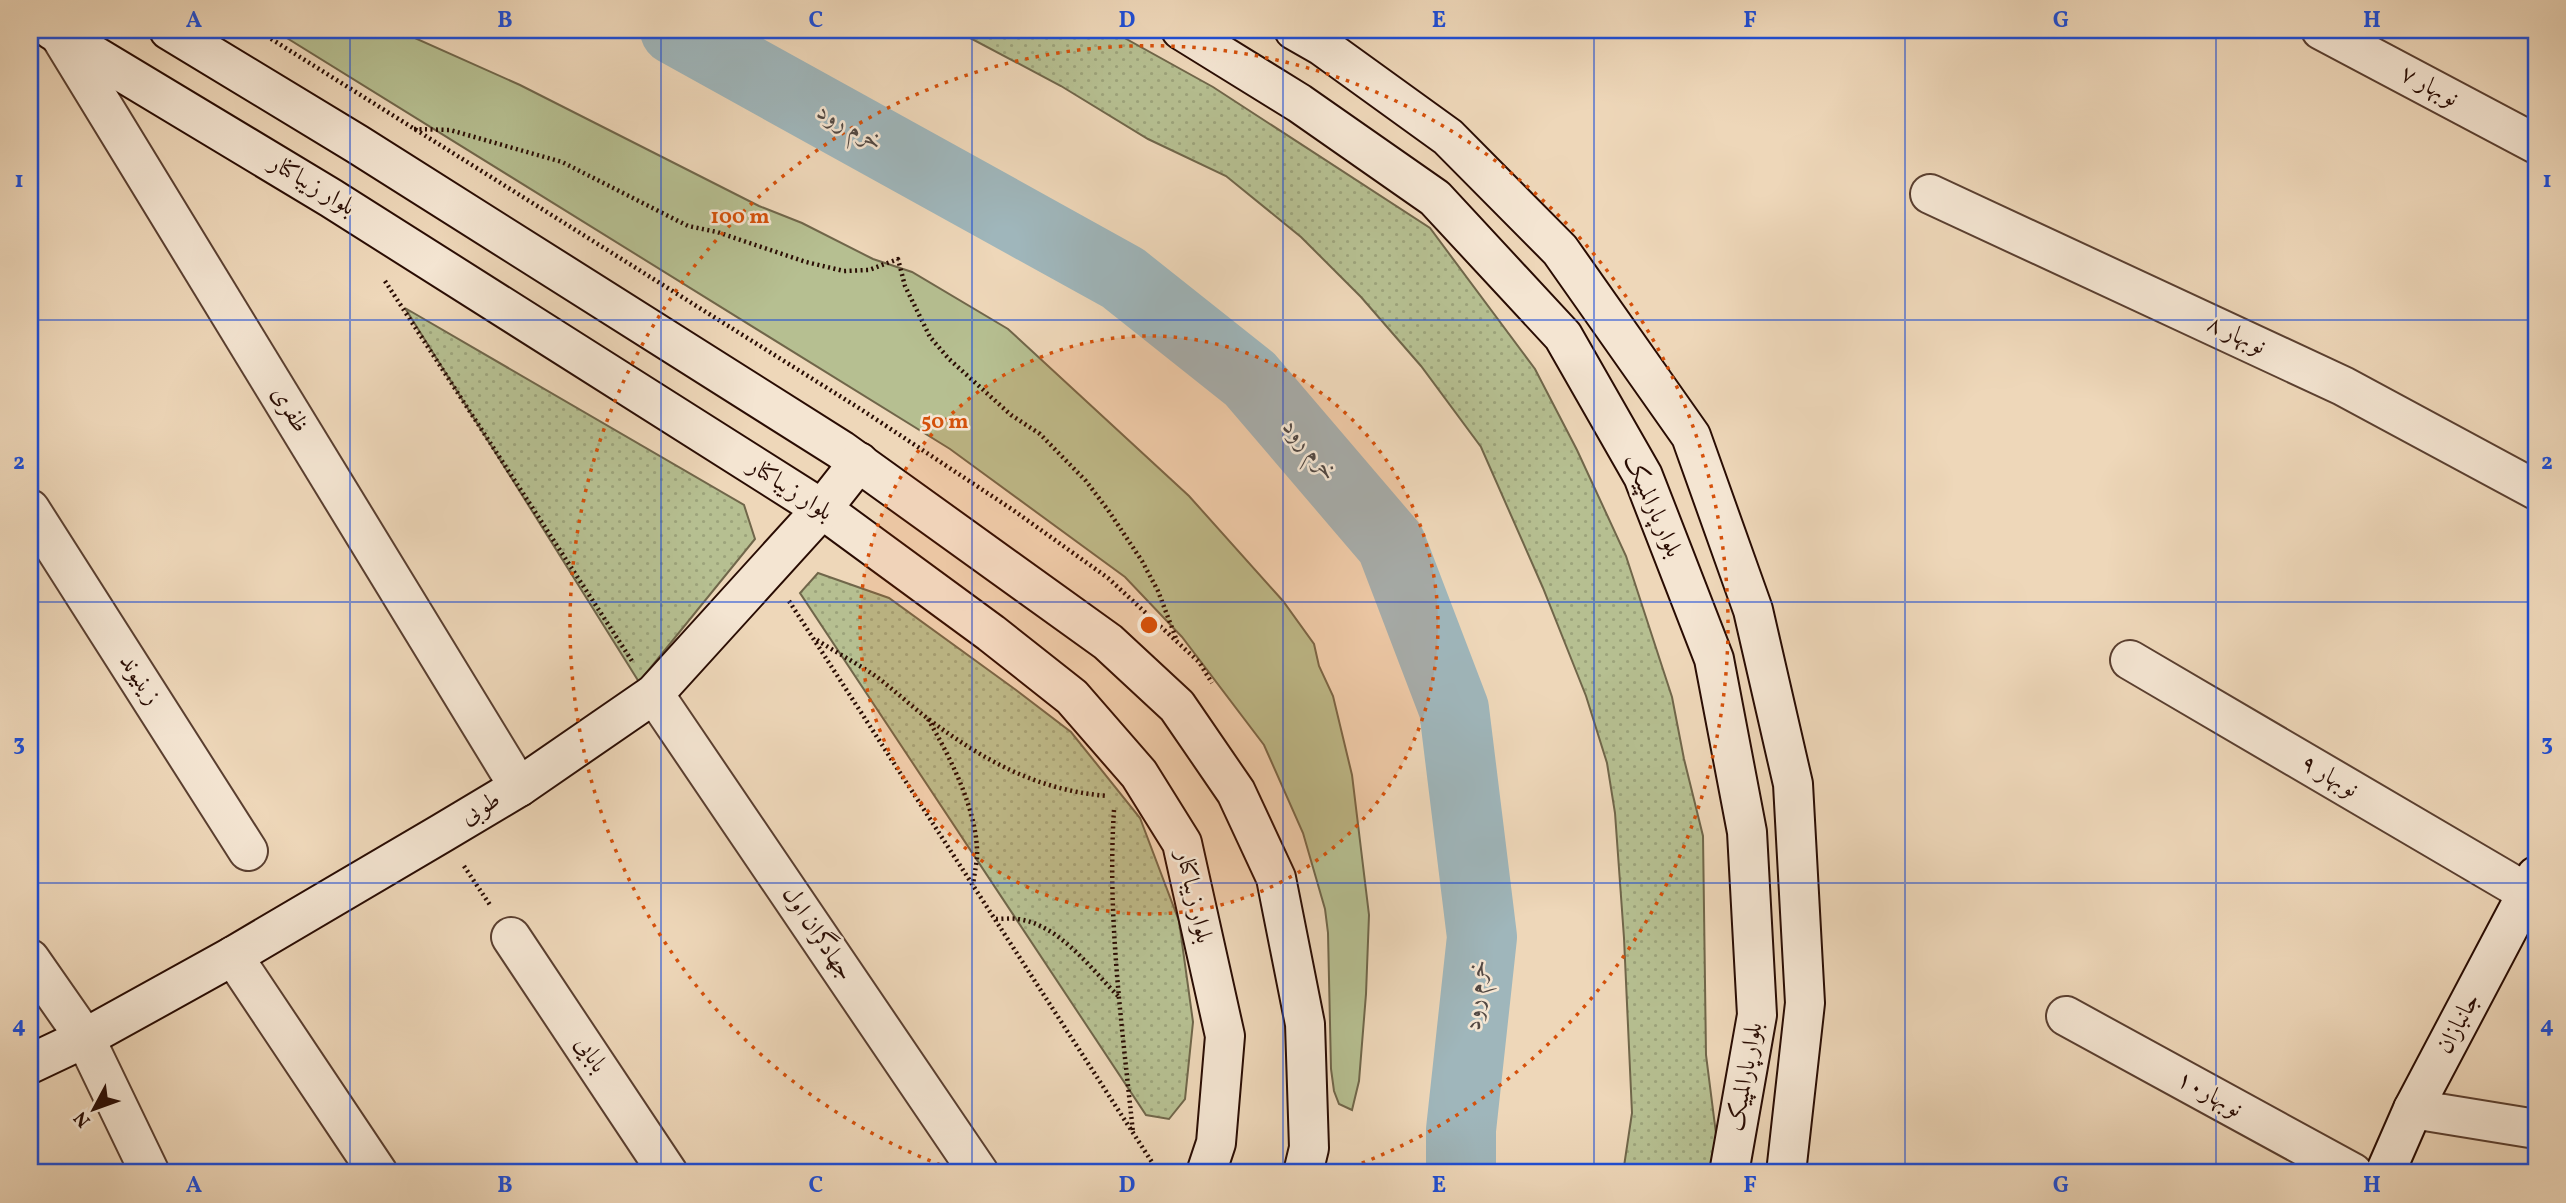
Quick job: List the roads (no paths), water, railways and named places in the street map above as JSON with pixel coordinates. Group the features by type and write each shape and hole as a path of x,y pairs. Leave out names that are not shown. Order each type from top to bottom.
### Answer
{"street":[{"path":"169,30 357,144 859,462 1108,642 1177,706 1236,792 1276,878 1305,1024 1309,1148 1303,1173"},
{"name":"بلوار پارالمپیک","path":"1181,30 1299,103 1435,198 1563,336 1643,476 1714,659 1747,832 1757,1015 1729,1173"},
{"name":"بلوار پارالمپیک","path":"1294,30 1322,46 1448,137 1560,250 1691,436 1753,610 1793,784 1805,1003 1786,1173"},
{"name":"نوبهار ۷","path":"2321,30 2536,145"},
{"name":"بلوار زیباکنار","path":"56,32 331,198 822,509 991,633 1072,697 1139,774 1182,843 1225,1037 1216,1143 1206,1173"},
{"name":"ظفری","path":"56,32 519,787"},
{"name":"نوبهار ۸","path":"1930,194 2343,386 2536,490"},
{"name":"طوبی","path":"30,1064 85,1038 233,956 442,833 519,787 654,694 822,509 859,462"},
{"name":"زینیوند","path":"32,519 248,851"},
{"name":"نوبهار ۹","path":"2130,660 2533,885"},
{"name":"جهادگران اول","path":"654,694 979,1173"},
{"name":"جانبازان","path":"2385,1173 2413,1109 2533,885"},
{"name":"بابایی","path":"511,937 668,1173"},
{"path":"233,956 377,1173"},
{"path":"30,959 85,1038 150,1173"},
{"name":"نوبهار۱۰","path":"2066,1016 2353,1173"},
{"path":"2413,1109 2536,1129"}],"waterway":[{"name":"خرم رود","path":"675,30 1123,278 1250,379 1391,544 1454,709 1482,937 1461,1130 1461,1173"}]}
